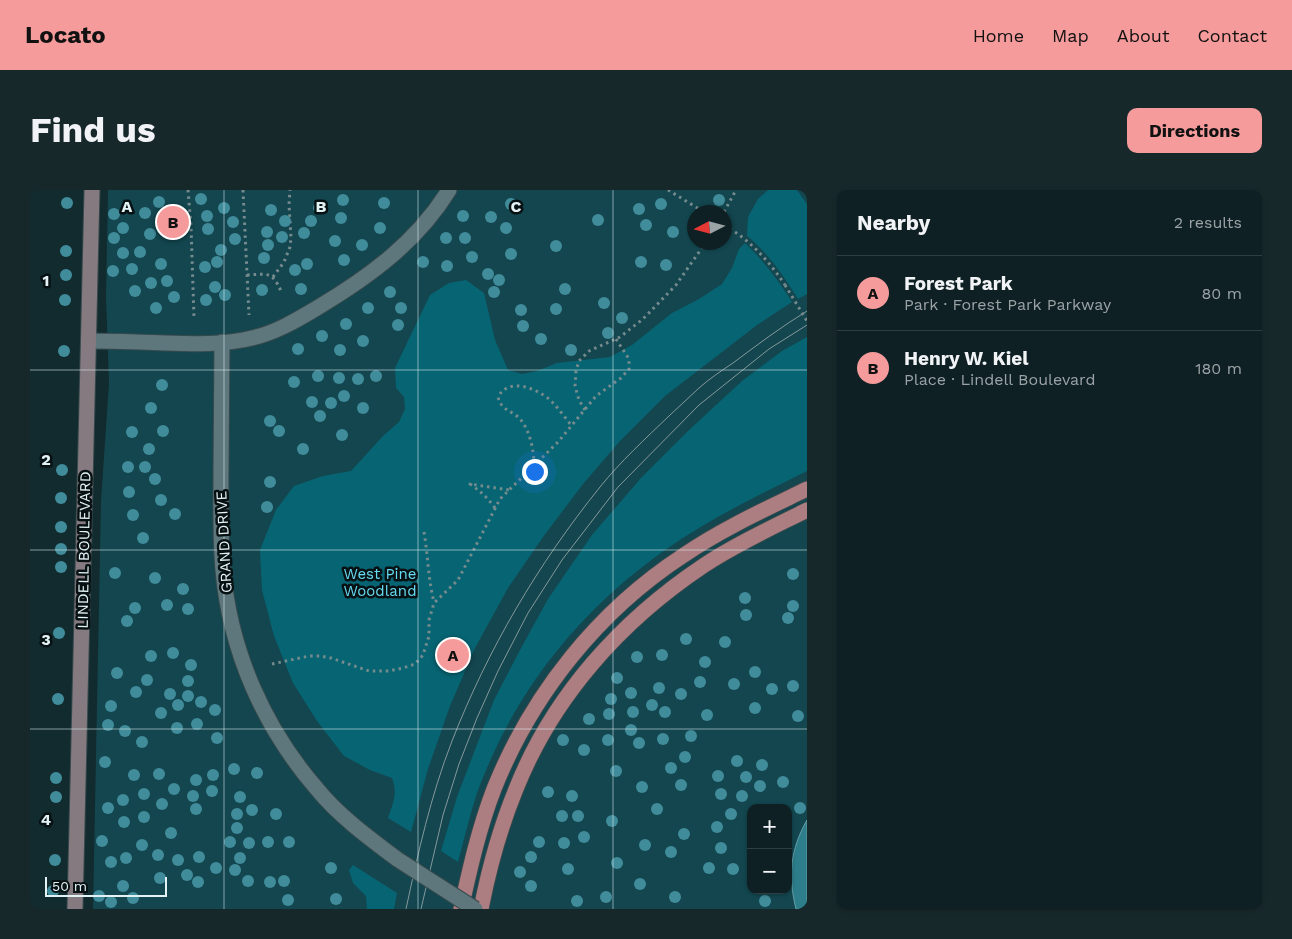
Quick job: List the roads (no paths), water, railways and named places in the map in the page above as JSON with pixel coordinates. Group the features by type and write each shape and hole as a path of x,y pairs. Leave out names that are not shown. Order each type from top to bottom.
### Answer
{"main road":[{"name":"LINDELL BOULEVARD","path":"75,909 92,190"},
{"path":"461,909 472,862 494,789 507,760 541,699 573,654 637,588 660,571 711,538 807,489"},
{"path":"480,909 497,845 516,788 535,748 557,709 583,674 638,616 671,588 705,564 807,510"}],"street":[{"path":"89,341 187,344 253,338 268,333 300,318 366,277 395,254 420,228 449,190"},
{"name":"GRAND DRIVE","path":"222,342 220,527 223,570 228,605 236,639 247,674 261,706 278,737 317,790 343,816 397,859 475,909"}],"tram line":[{"path":"406,909 420,845 444,761 482,673 516,608 535,577 577,516 616,468 642,442 715,375 807,311"},
{"path":"421,909 443,815 459,764 477,718 498,671 528,613 562,560 618,487 699,405 769,349 807,325"}],"place":[{"name":"Henry W. Kiel","path":"173,222"},
{"name":"Forest Park","path":"453,655"}],"park label":[{"name":"West Pine Woodland","path":"380,582"}]}
